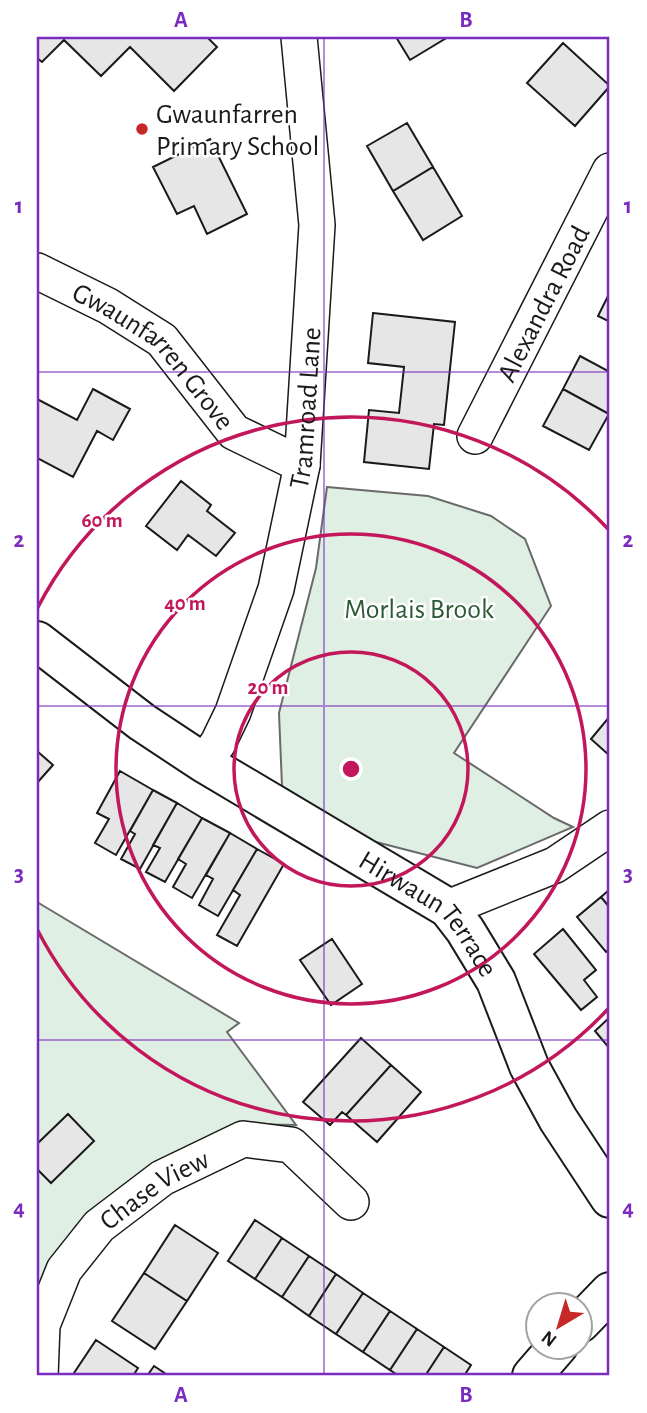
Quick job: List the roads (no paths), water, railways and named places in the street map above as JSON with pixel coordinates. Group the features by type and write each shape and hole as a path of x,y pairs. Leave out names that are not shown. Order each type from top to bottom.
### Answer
{"street":[{"name":"Tramroad Lane","path":"204,763 218,743 233,712 276,589 302,465 317,225 299,37"},
{"name":"Alexandra Road","path":"475,436 610,171"},
{"name":"Gwaunfarren Grove","path":"37,271 108,306 162,340 234,432 302,465"},
{"name":"Hirwaun Terrace","path":"37,641 142,722 204,763 448,908 465,930 496,981 528,1066 558,1119 610,1198"},
{"path":"448,908 555,865 610,828"},
{"name":"Chase View","path":"40,1376 42,1325 64,1270 99,1226 162,1178 243,1139 255,1140 291,1145 351,1202"},
{"path":"594,1309 610,1292"},
{"path":"532,1376 546,1360"}],"place":[{"name":"Gwaunfarren Primary School","path":"142,129"}],"park label":[{"name":"Morlais Brook","path":"419,608"}]}
